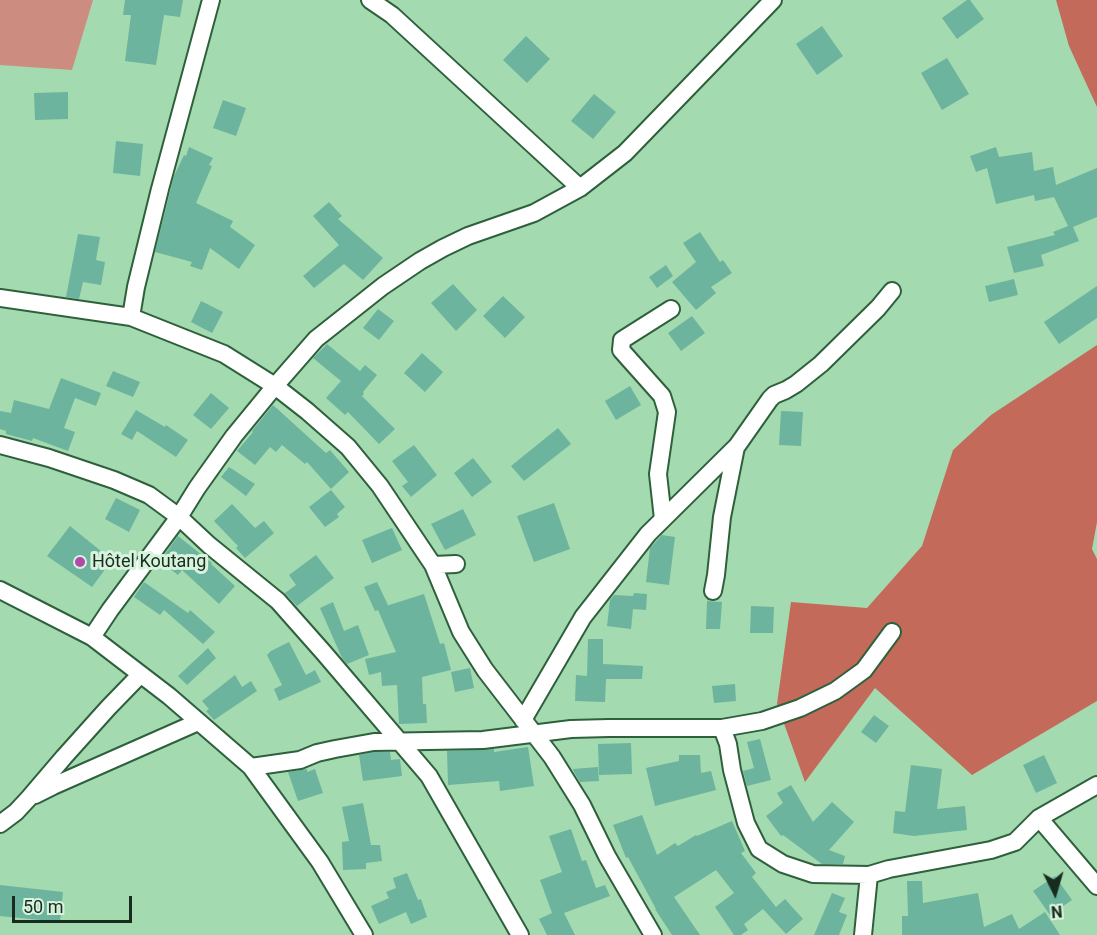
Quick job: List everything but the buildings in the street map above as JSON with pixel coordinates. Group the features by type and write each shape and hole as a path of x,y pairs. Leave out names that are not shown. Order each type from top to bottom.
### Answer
{"street":[{"path":"131,317 160,189 211,0"},
{"path":"370,0 392,15 580,188"},
{"path":"92,637 179,517 234,436 316,339 383,286 420,261 468,236 534,213 580,188 625,153 773,0"},
{"path":"523,720 583,617 648,534 737,446 774,395 786,390 821,364 878,308 892,291"},
{"path":"0,298 131,317 224,354 275,386 348,447 380,486 433,565 461,632 485,670 552,757 582,805 607,856 653,935"},
{"path":"663,519 658,474 667,412 662,396 621,350 622,340 671,309"},
{"path":"0,446 49,458 114,480 149,495 179,517 209,545 278,601 429,776 520,935"},
{"path":"713,591 722,517 737,446"},
{"path":"433,565 456,564"},
{"path":"0,590 92,637 169,696 251,767 320,862 364,935"},
{"path":"251,767 300,760 335,748 374,742 483,740 571,729 722,728 762,721 800,708 836,691 864,670 892,632"},
{"path":"0,824 16,812 64,756 140,675"},
{"path":"29,798 198,722"},
{"path":"722,728 728,744 732,770 746,823 759,849 783,864 813,874 869,874 991,850 1015,842 1039,818 1097,785"},
{"path":"1039,818 1097,886"},
{"path":"863,935 869,874"}],"shaded area":[{"path":"0,0 93,0 72,70 0,65"},
{"path":"1056,0 1097,0 1097,107 1069,46"},
{"path":"1097,345 1097,522 1092,549 1097,559 1097,701 972,775 875,688 805,782 777,704 791,602 867,608 922,546 953,450 991,415"}],"place":[{"name":"Hôtel Koutang","path":"80,562"}]}
